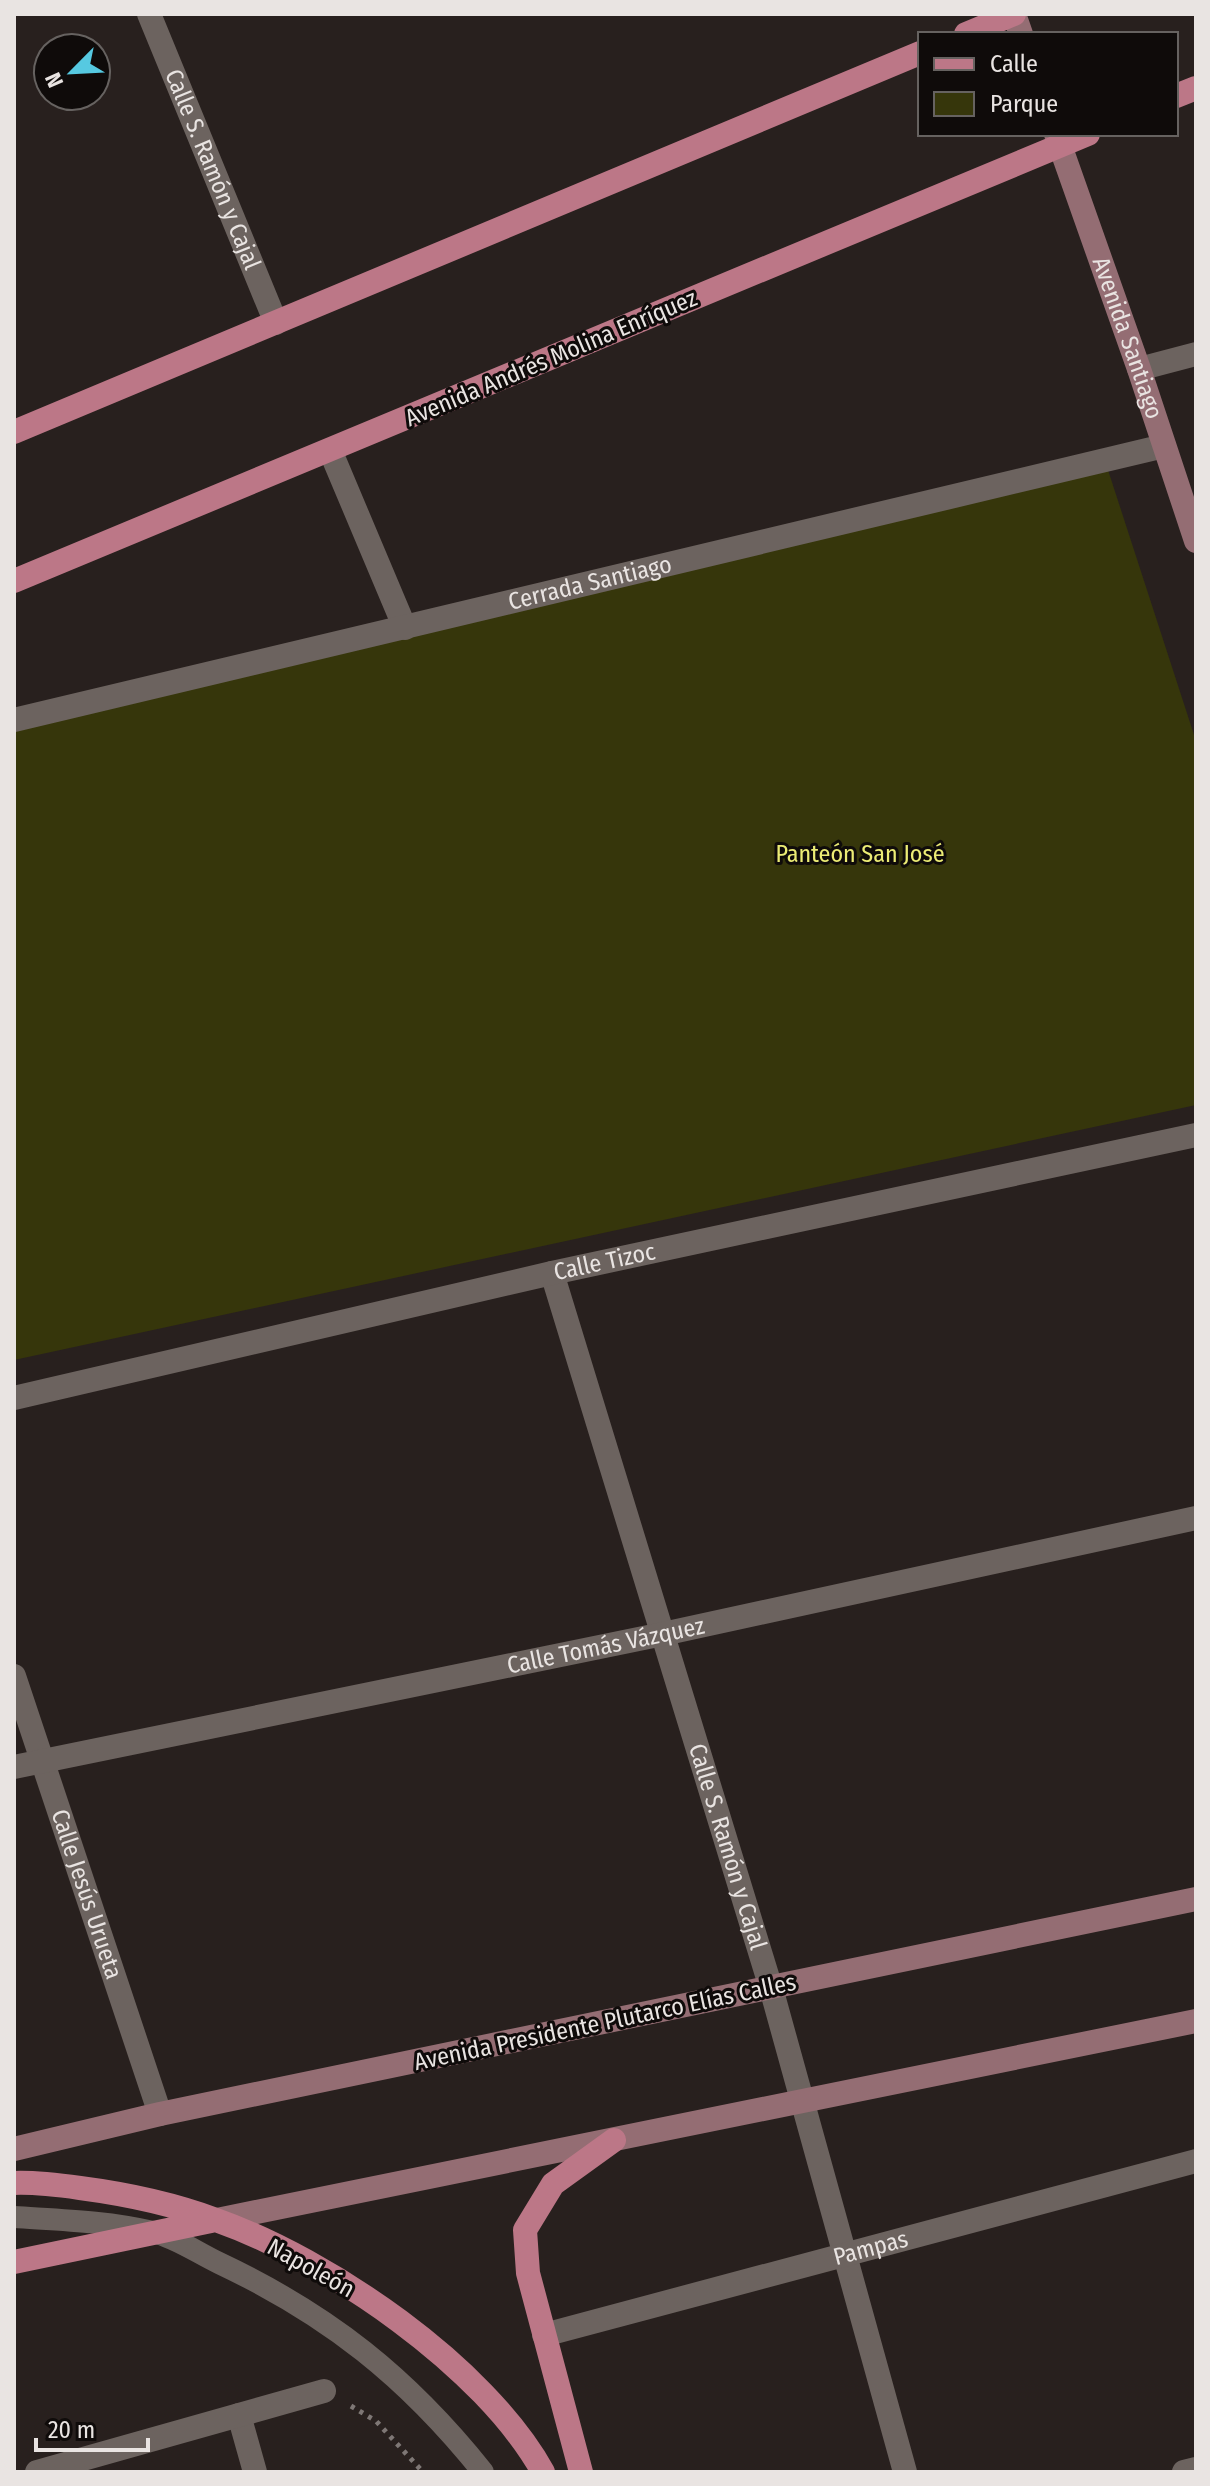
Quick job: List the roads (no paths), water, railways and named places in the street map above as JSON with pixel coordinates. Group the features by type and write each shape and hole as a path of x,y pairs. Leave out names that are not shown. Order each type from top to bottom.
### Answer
{"main road":[{"path":"971,32 1014,14"},
{"path":"14,432 918,54"},
{"name":"Avenida Andrés Molina Enríquez","path":"14,581 1058,140 1078,136"},
{"name":"Avenida Santiago","path":"1058,140 1196,541"},
{"name":"Avenida Presidente Plutarco Elías Calles","path":"14,2149 160,2114 1196,1899"},
{"path":"14,2262 1196,2021"},
{"path":"581,2472 528,2273 525,2230 553,2184 614,2140"},
{"name":"Napoleón","path":"14,2183 32,2182 127,2194 217,2220 302,2258 447,2357 489,2399 543,2472"}],"street":[{"name":"Calle S. Ramón y Cajal","path":"149,14 276,323"},
{"path":"1139,369 1196,354"},
{"name":"Cerrada Santiago","path":"14,720 1164,446"},
{"path":"330,450 405,628"},
{"name":"Calle Tizoc","path":"14,1398 552,1273 1196,1135"},
{"name":"Calle S. Ramón y Cajal","path":"552,1273 771,1988 905,2472"},
{"name":"Calle Tomás Vázquez","path":"14,1767 663,1634 1196,1518"},
{"name":"Calle Jesús Urueta","path":"14,1676 160,2114"},
{"name":"Pampas","path":"544,2335 1196,2161"},
{"path":"37,2472 324,2391"},
{"path":"239,2415 255,2472"},
{"path":"1184,2472 1196,2469"}],"lane":[{"path":"14,2217 101,2223 156,2232 262,2283 338,2330 391,2372 435,2415 483,2472"}],"park label":[{"name":"Panteón San José","path":"860,854"}]}
